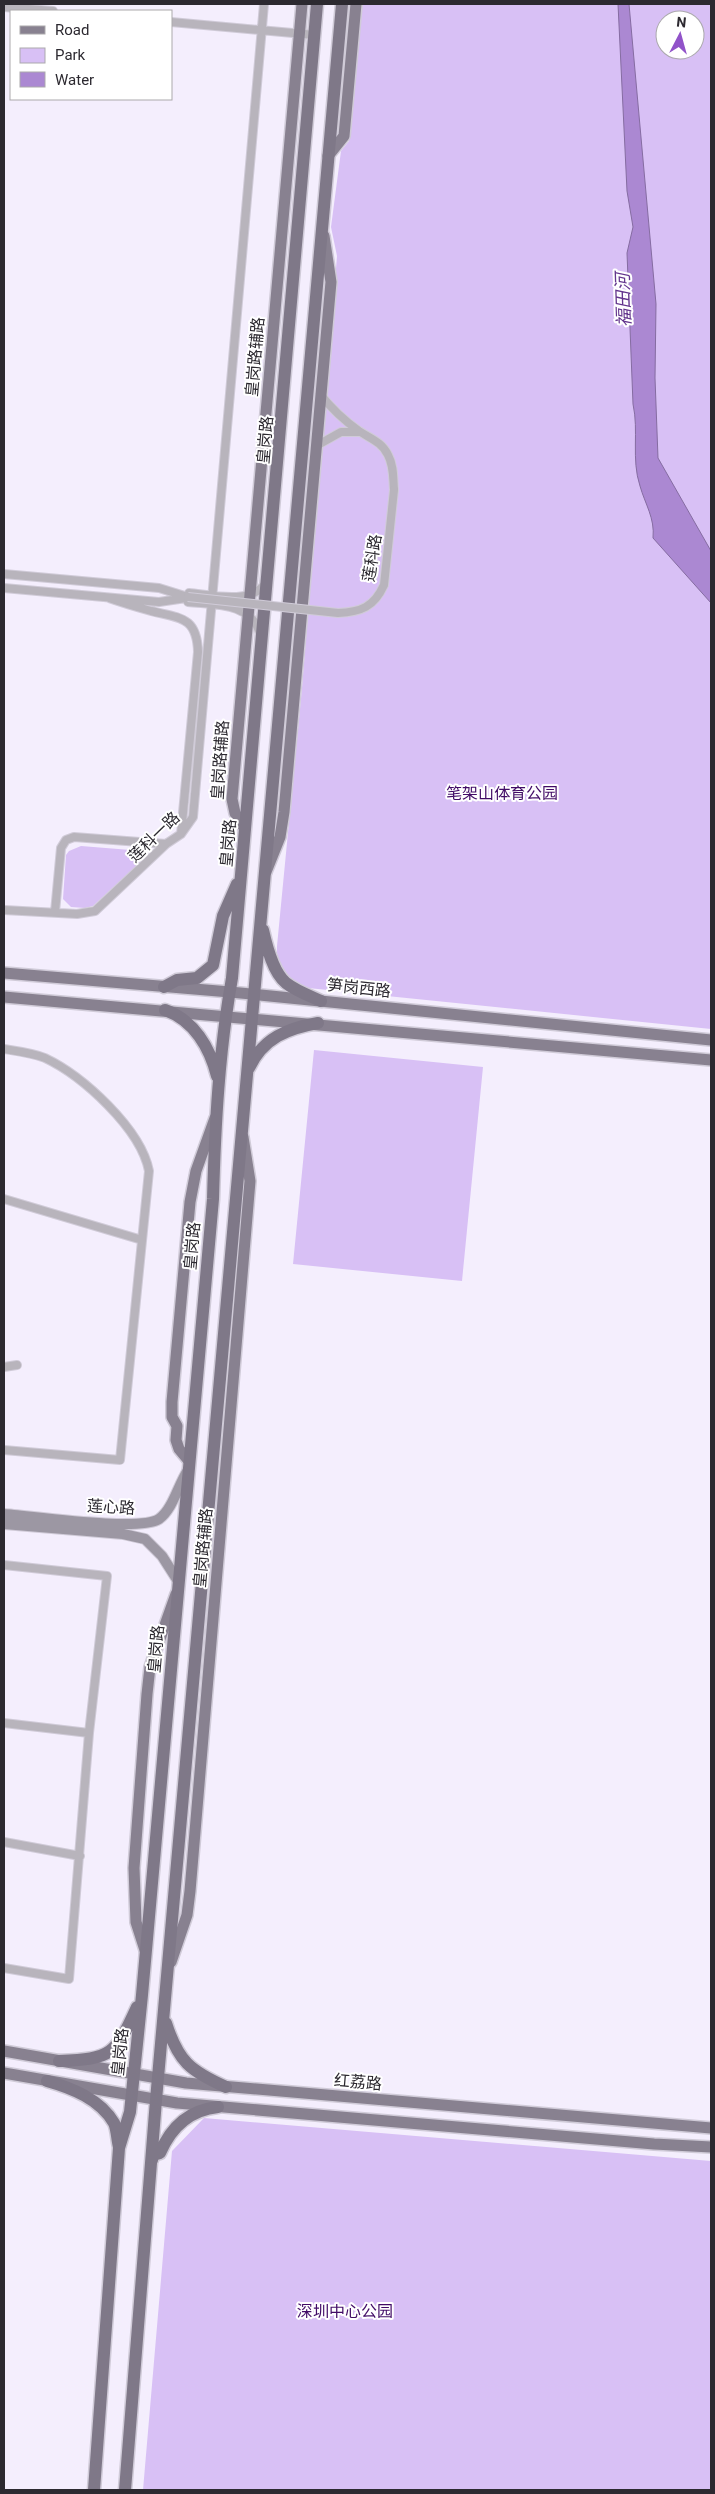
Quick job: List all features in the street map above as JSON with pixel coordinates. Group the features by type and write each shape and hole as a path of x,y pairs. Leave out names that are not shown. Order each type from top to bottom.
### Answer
{"highway":[{"name":"皇岗路","path":"94,2490 119,2148 130,2112 142,1995 213,1199 215,1118 241,877 318,4"},
{"path":"125,2490 156,2100 342,4"},
{"path":"164,987 177,980 197,978 213,964 224,916 241,877"},
{"path":"261,918 268,948 280,976 294,988 321,1001"},
{"path":"165,1010 185,1021 199,1036 211,1057 219,1085"},
{"path":"247,1072 260,1050 272,1039 285,1031 318,1023"},
{"path":"58,2060 99,2058 112,2052 126,2032 142,1995"},
{"path":"164,2019 184,2063 195,2072 226,2087"},
{"path":"47,2081 74,2090 98,2105 114,2123 119,2148"},
{"path":"151,2165 153,2155 160,2154 170,2133 179,2123 204,2109 218,2106"}],"main road":[{"name":"皇岗路辅路","path":"245,828 239,821 232,804 302,4"},
{"path":"328,156 344,136 356,4"},
{"path":"264,876 278,843 284,812 331,282 322,224"},
{"name":"笋岗西路","path":"4,973 254,994 711,1040"},
{"path":"4,997 318,1023 711,1060"},
{"path":"188,1466 176,1440 177,1426 172,1417 172,1402 190,1202 196,1171 215,1118"},
{"name":"莲心路","path":"4,1514 124,1524 152,1522 166,1511 188,1466"},
{"name":"莲心路","path":"4,1524 123,1534 146,1539 162,1556 178,1586"},
{"name":"皇岗路辅路","path":"145,1950 136,1922 134,1868 147,1694 150,1666 178,1586"},
{"name":"红荔路","path":"4,2051 159,2080 711,2128"},
{"path":"4,2073 156,2100 654,2144 711,2147"}],"street":[{"name":"莲科一路","path":"4,910 82,914 98,909 166,844 181,834 190,823 194,812 264,4"},
{"path":"4,7 41,10"},
{"path":"172,22 315,35"},
{"name":"莲科路","path":"188,598 338,613 354,612 373,604 378,597 386,574 394,490 389,456 373,438 360,432 336,412 320,394"},
{"path":"316,446 340,432 360,432"},
{"path":"250,595 264,586 269,570"},
{"name":"莲科路","path":"4,574 158,588 212,605 236,608 248,613"},
{"name":"莲科路","path":"4,588 159,602 213,595 250,595"},
{"path":"110,598 154,612 178,616 188,622 194,630 198,646 181,834"},
{"path":"248,613 257,624 262,642"},
{"path":"55,912 61,848 66,840 74,837 166,844"},
{"path":"4,1049 43,1057 62,1067 105,1103 138,1142 146,1158 149,1172 120,1460 4,1450"},
{"path":"4,1199 142,1240"},
{"path":"4,1367 17,1365"},
{"path":"4,1565 107,1576 89,1733 69,1979 4,1968"},
{"path":"4,1723 89,1733"},
{"path":"4,1842 80,1856"}],"green space":[{"name":"笔架山体育公园","path":"360,4 711,4 711,1029 308,988 294,983 288,978 278,960 277,946 302,688 337,256 331,227 341,151 349,141"},
{"path":"81,846 143,851 147,856 93,906 85,908 71,907 63,899 66,855 69,851"},
{"path":"314,1050 483,1067 462,1281 293,1264"},
{"name":"深圳中心公园","path":"204,2118 711,2161 711,2490 143,2490 172,2151"}],"water":[{"path":"618,4 629,4 656,304 655,378 658,458 711,551 711,603 653,538 653,524 637,476 627,253 633,227 627,191"}],"water label":[{"name":"福田河","path":"623,300"}]}
